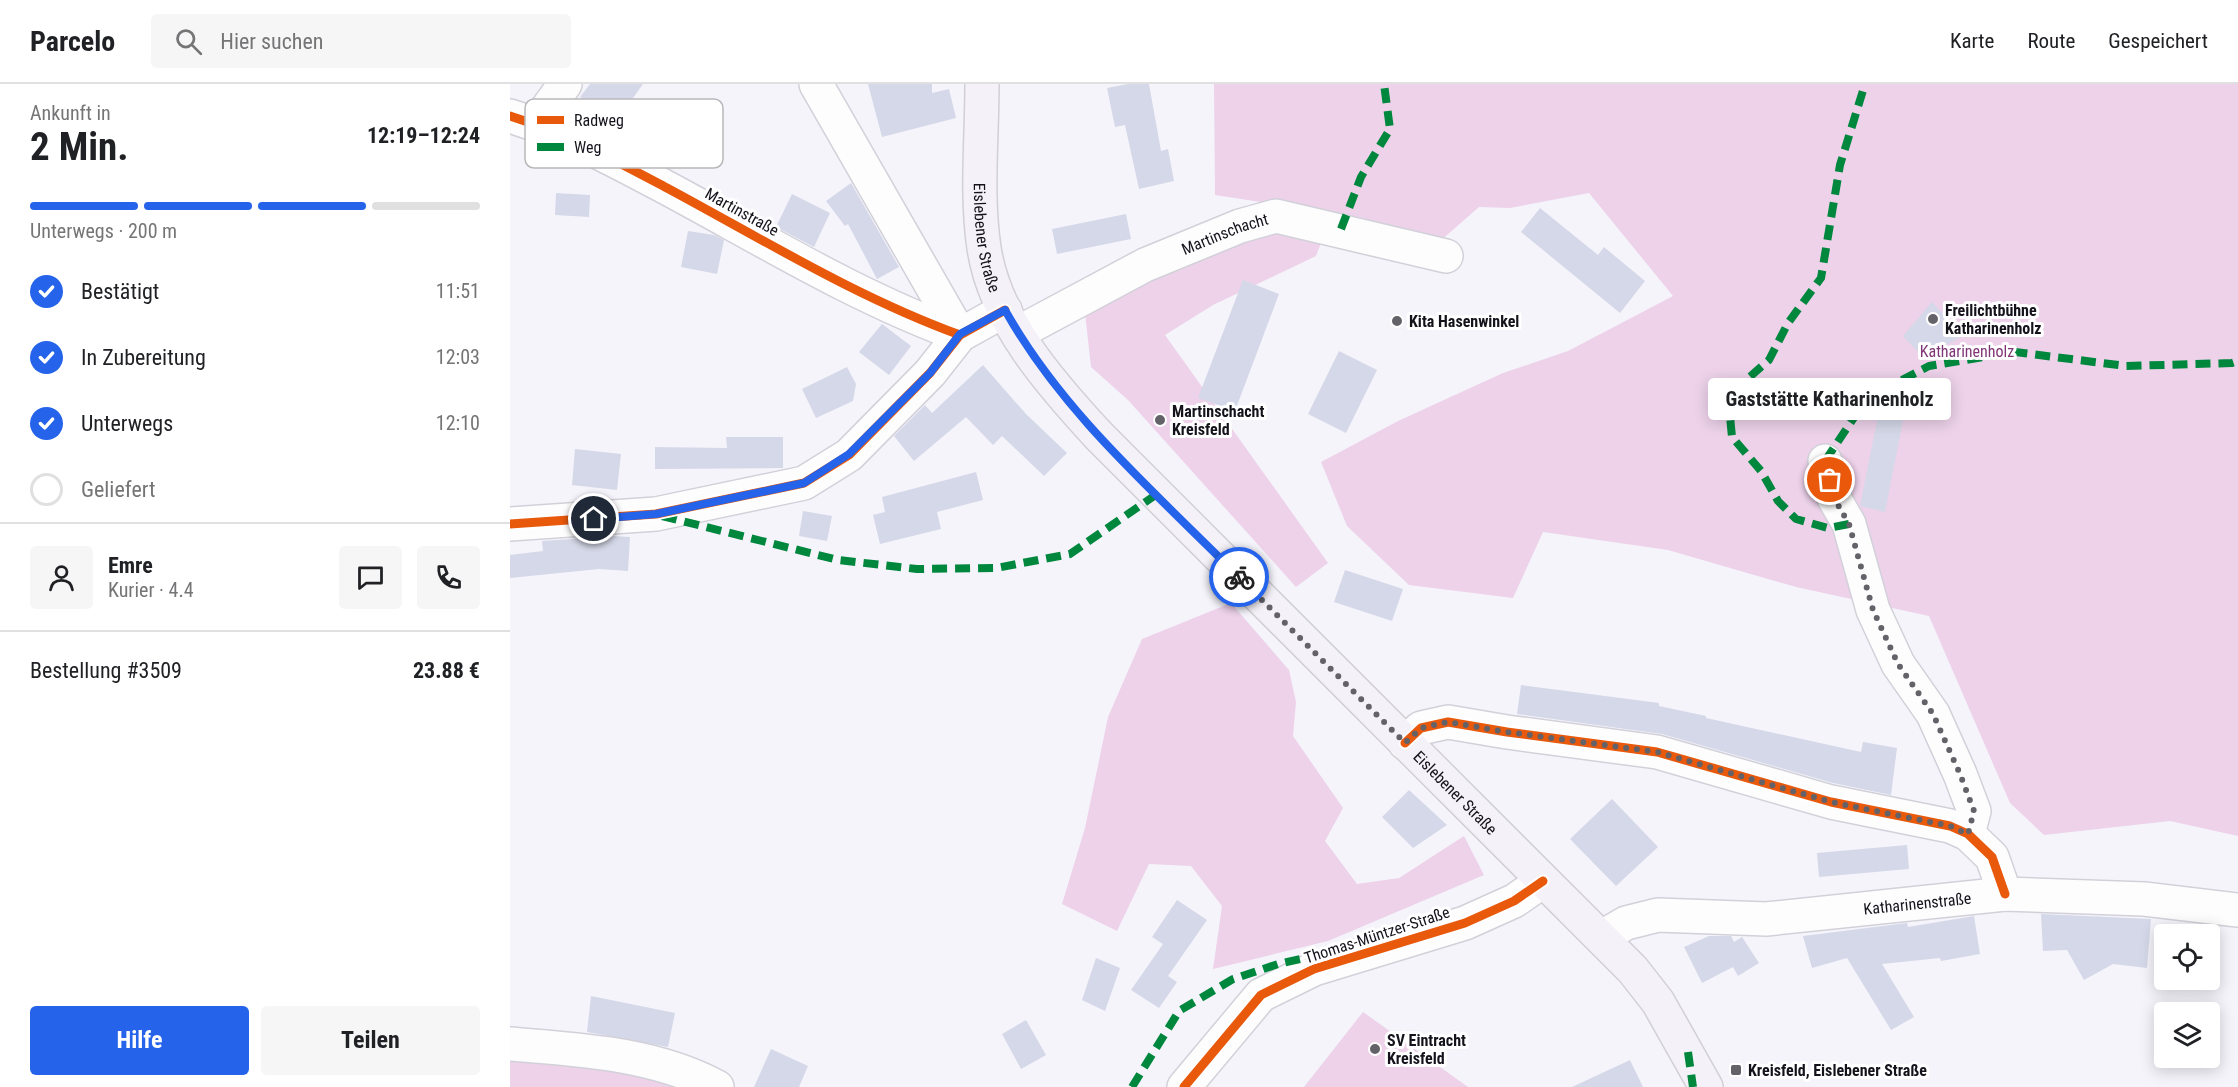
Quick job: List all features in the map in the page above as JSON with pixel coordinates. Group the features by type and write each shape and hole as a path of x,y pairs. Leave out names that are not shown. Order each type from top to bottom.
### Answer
{"main road":[{"name":"Eislebener Straße","path":"982,84 980,155 984,248 1011,322 1053,384 1099,436 1602,938 1658,1002 1706,1087"}],"street":[{"name":"Martinstraße","path":"548,99 565,84"},
{"path":"816,84 960,334"},
{"name":"Martinstraße","path":"629,168 831,279 884,304 960,334"},
{"name":"Martinschacht","path":"1011,322 1240,226 1276,216 1446,256"},
{"path":"510,524 656,514 804,483 849,454 930,373 960,334 1011,322"},
{"path":"1825,461 1834,498 1849,524 1873,610 1898,664 1933,714 1960,774 1974,811 1968,834"},
{"path":"1405,743 1421,728 1448,722 1657,752 1831,802 1950,826 1968,834 1992,857 2005,894"},
{"name":"Thomas-Müntzer-Straße","path":"1184,1087 1261,995 1314,969 1465,922 1514,901 1543,881"},
{"name":"Katharinenstraße","path":"1602,938 1626,923 1658,915 1766,919 2005,894 2144,899 2238,910"},
{"path":"510,1044 626,1055 704,1080 717,1087"}],"green space":[{"name":"Katharinenholz","path":"1214,84 2238,84 2238,836 2170,821 2044,835 2010,803 1929,616 1796,587 1668,550 1543,532 1513,598 1409,585 1347,526 1321,462 1398,421 1503,373 1568,351 1673,296 1589,193 1510,208 1479,207 1439,242 1363,218 1215,195"},
{"path":"1274,227 1321,243 1316,256 1213,305 1165,335 1328,563 1296,587 1128,400 1091,367 1084,304"},
{"path":"1231,603 1289,670 1296,702 1293,736 1343,808 1325,841 1357,884 1399,878 1464,836 1484,875 1328,941 1213,969 1222,906 1191,866 1149,864 1117,931 1062,904 1085,828 1108,717 1142,639"},
{"name":"SV Eintracht Kreisfeld","path":"1363,1012 1468,1087 1304,1087"},
{"path":"510,1058 641,1074 677,1087 510,1087"}],"building":[{"path":"590,84 643,84 632,99 583,99 580,97"},
{"path":"868,84 932,84 932,93 949,89 956,118 882,137"},
{"path":"1128,84 1149,84 1161,151 1168,149 1174,181 1139,189 1125,125 1115,127 1107,88"},
{"path":"851,183 899,267 877,279 848,224 845,226 826,201"},
{"path":"556,193 590,195 589,217 555,215"},
{"path":"792,194 830,213 814,247 776,227"},
{"path":"1540,208 1598,255 1604,247 1645,281 1620,313 1521,232"},
{"path":"1126,214 1131,239 1057,254 1052,229"},
{"path":"688,231 714,235 724,240 717,274 681,267"},
{"path":"1243,280 1279,294 1235,411 1198,398"},
{"name":"Freilichtbühne Katharinenholz","path":"1932,302 1963,336 1923,357 1903,336"},
{"path":"882,324 911,346 889,375 859,352"},
{"path":"1339,351 1377,370 1346,433 1308,414"},
{"path":"983,365 1026,414 1067,453 1044,476 1002,436 993,445 966,417 914,461 894,436 925,405 932,413"},
{"path":"847,367 856,384 853,401 816,418 802,389"},
{"path":"1878,416 1903,421 1885,512 1860,506"},
{"path":"726,437 783,437 783,468 655,469 655,447 727,448"},
{"path":"575,449 621,454 617,490 572,485"},
{"path":"976,472 983,500 937,512 941,529 880,544 873,515 885,512 882,497"},
{"path":"803,511 832,516 827,541 799,536"},
{"path":"630,537 628,571 599,569 510,578 510,555 543,551 542,541"},
{"path":"1345,570 1403,589 1392,621 1334,602"},
{"path":"1521,685 1659,703 1659,706 1706,716 1706,718 1861,752 1863,742 1897,748 1891,795 1833,783 1662,734 1517,714"},
{"path":"1409,790 1447,825 1413,848 1382,817"},
{"path":"1612,799 1658,847 1616,886 1570,839"},
{"path":"1907,845 1909,869 1819,877 1817,853"},
{"path":"1177,900 1207,920 1168,976 1177,982 1159,1008 1131,990 1163,944 1152,937"},
{"path":"2041,914 2151,919 2147,968 2113,964 2084,980 2067,950 2043,951"},
{"path":"1974,916 1980,954 1941,961 1940,958 1882,964 1914,1017 1891,1030 1847,958 1812,968 1803,936 1907,923 1908,927"},
{"path":"1709,936 1731,936 1734,942 1742,937 1759,963 1738,976 1733,967 1702,983 1684,947"},
{"path":"1096,958 1120,968 1105,1011 1082,1000"},
{"path":"591,996 675,1013 668,1047 587,1032"},
{"path":"1026,1020 1046,1055 1021,1069 1002,1034"},
{"path":"771,1049 808,1066 799,1087 754,1087"},
{"path":"1630,1060 1643,1087 1572,1087"}],"marked path":[{"path":"1341,229 1361,177 1390,129 1384,84"},
{"path":"1849,524 1828,528 1796,519 1778,501 1761,471 1732,437 1728,396 1769,360 1788,323 1821,278 1840,165 1865,84"},
{"path":"1825,461 1867,398 1929,366 2015,352 2126,366 2238,361"},
{"path":"662,516 838,560 917,569 996,568 1070,554 1157,494"},
{"path":"1132,1087 1179,1011 1233,979 1278,964 1309,957 1314,969"},
{"path":"1688,1052 1693,1087"}],"cycle path":[{"path":"510,116 525,121"},
{"path":"628,168 847,286 960,335"},
{"path":"510,524 656,514 804,483 849,455 930,373 960,335 1005,310"},
{"path":"1405,743 1421,728 1448,722 1657,752 1831,802 1950,826 1968,834 1992,857 2005,894"},
{"path":"1184,1087 1261,995 1314,969 1465,923 1514,901 1543,881"}],"way so far":[{"path":"1239,577 1405,743 1421,728 1448,722 1657,752 1831,802 1950,826 1968,834 1974,811 1960,774 1933,714 1898,664 1873,610 1849,524 1834,498 1830,480"}],"place":[{"name":"Freilichtbühne Katharinenholz","path":"1933,319"},
{"name":"Kita Hasenwinkel","path":"1397,321"},
{"name":"Martinschacht Kreisfeld","path":"1160,420"},
{"name":"Gaststätte Katharinenholz","path":"1830,480"},
{"name":"SV Eintracht Kreisfeld","path":"1375,1049"},
{"name":"Kreisfeld, Eislebener Straße","path":"1736,1070"}],"route":[{"path":"594,519 656,514 804,483 849,454 930,373 960,334 1005,310 1032,356 1074,409 1239,577"}]}
